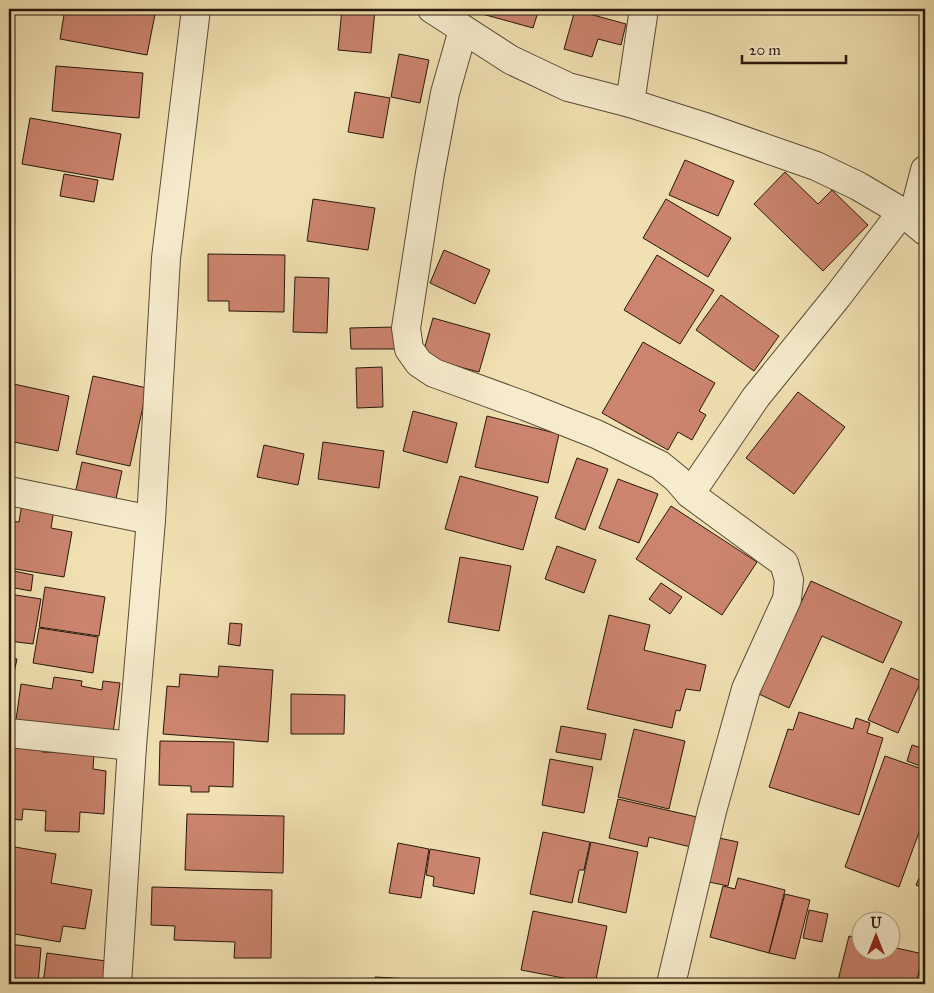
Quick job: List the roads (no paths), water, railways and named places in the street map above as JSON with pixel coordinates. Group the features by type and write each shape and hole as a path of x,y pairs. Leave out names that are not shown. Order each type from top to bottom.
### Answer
{"street":[{"path":"118,984 132,746 151,520 166,258 196,9"},
{"path":"432,9 511,60 568,87 630,103 816,166 858,186 913,221"},
{"path":"630,103 644,9"},
{"path":"463,30 445,93 430,173 406,328 409,349 420,363 434,373 596,434 660,464 678,479 690,494 784,563 789,580 787,599 746,689 712,811 671,984"},
{"path":"690,494 756,398 837,297 913,221 925,170"},
{"path":"9,491 151,520"},
{"path":"9,733 132,746"}]}
